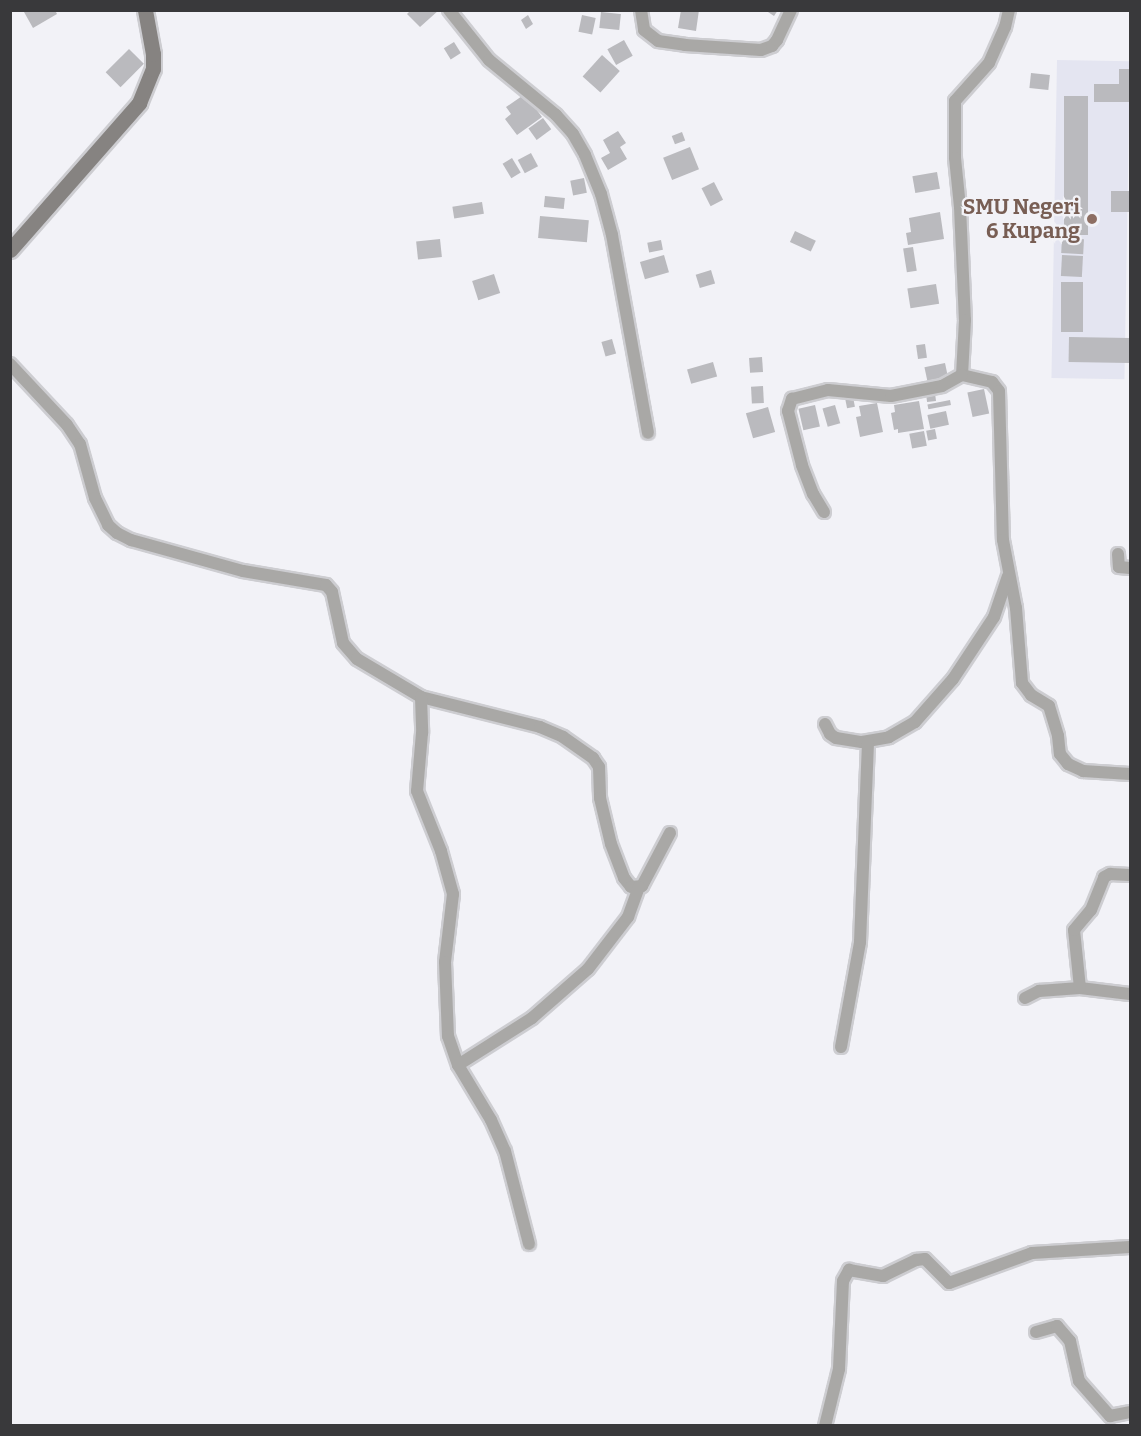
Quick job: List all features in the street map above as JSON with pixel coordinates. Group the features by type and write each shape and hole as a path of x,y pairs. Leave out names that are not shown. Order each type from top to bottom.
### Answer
{"street":[{"path":"10,250 139,104 153,69 153,54 145,10"},
{"path":"449,10 489,60 556,115 573,134 585,154 601,194 612,235 648,433"},
{"path":"641,10 644,30 658,41 760,50 772,46 777,40 791,10"},
{"path":"962,375 965,320 960,207 955,158 955,101 989,63 1005,27 1009,10"},
{"path":"10,364 67,425 80,444 94,498 108,525 117,533 131,540 243,571 329,587 343,643 347,650 396,684 421,697 540,727 563,737 596,760 600,798 615,856 628,885 639,887"},
{"path":"824,512 813,494 802,465 788,411 792,399 828,390 891,396 942,386 962,375 992,382 999,392 1004,540 1008,575 1016,608 1022,683 1031,695 1049,706 1064,760 1083,771 1131,774"},
{"path":"1118,554 1119,567 1131,568"},
{"path":"825,724 830,734 836,738 868,742 905,730 929,708 953,680 994,616 1008,575"},
{"path":"421,697 417,791 441,851 453,894 445,962 448,1036 458,1065 491,1120 505,1151 529,1244"},
{"path":"842,1047 860,942 868,742"},
{"path":"458,1065 532,1018 588,969 628,917 639,887 650,874 670,833"},
{"path":"1080,988 1074,930 1090,910 1104,877 1110,874 1131,875"},
{"path":"1025,998 1039,991 1080,988 1131,994"},
{"path":"825,1425 839,1369 843,1281 847,1271 886,1276 921,1259 928,1260 949,1283 1032,1253 1131,1247"},
{"path":"1036,1332 1057,1326 1070,1341 1079,1381 1110,1416 1131,1412"}],"shaded area":[{"name":"SMU Negeri 6 Kupang","path":"1057,60 1130,61 1124,379 1051,378"}],"building":[{"path":"27,10 55,10 57,14 33,28 24,12"},
{"path":"411,10 439,10 420,27 407,14"},
{"path":"681,10 699,10 696,31 678,28"},
{"path":"765,10 778,10 774,16"},
{"path":"601,12 621,14 619,30 599,28"},
{"path":"528,15 533,24 526,29 521,20"},
{"path":"582,15 596,18 592,35 578,32"},
{"path":"624,40 633,56 616,65 607,49"},
{"path":"454,42 461,53 451,59 444,48"},
{"path":"129,49 144,64 121,87 106,72"},
{"path":"602,55 620,71 600,93 583,77"},
{"path":"1119,69 1130,69 1130,102 1094,102 1094,84 1119,84"},
{"path":"1031,73 1050,75 1048,90 1029,88"},
{"path":"525,94 542,117 517,135 505,119 511,114 506,107"},
{"path":"1064,96 1088,96 1088,235 1064,235"},
{"path":"543,118 551,129 537,140 528,129"},
{"path":"618,131 626,143 620,147 627,159 608,170 601,158 610,153 603,140"},
{"path":"682,132 685,140 675,144 672,136"},
{"path":"690,147 699,169 672,180 663,158"},
{"path":"531,153 538,166 525,173 518,160"},
{"path":"512,158 521,173 511,178 503,164"},
{"path":"937,172 940,189 915,193 912,176"},
{"path":"584,178 587,193 573,195 570,181"},
{"path":"714,182 723,200 711,206 702,188"},
{"path":"1111,191 1130,191 1130,212 1111,212"},
{"path":"545,196 565,198 564,209 544,207"},
{"path":"482,202 484,214 454,219 452,207"},
{"path":"940,212 944,239 908,245 906,233 911,232 909,218"},
{"path":"540,216 589,220 587,242 538,238"},
{"path":"795,231 816,241 811,252 790,242"},
{"path":"1062,238 1084,239 1083,254 1061,253"},
{"path":"440,239 442,257 418,259 416,242"},
{"path":"661,240 663,250 649,252 647,243"},
{"path":"913,247 917,271 907,272 903,249"},
{"path":"664,255 669,272 645,279 640,262"},
{"path":"1062,255 1083,256 1082,277 1061,276"},
{"path":"711,270 715,283 700,288 696,275"},
{"path":"494,274 500,293 478,300 472,281"},
{"path":"1061,282 1083,282 1083,332 1061,332"},
{"path":"936,284 939,304 910,308 907,289"},
{"path":"1069,337 1130,338 1130,363 1069,362"},
{"path":"612,339 616,353 606,356 601,342"},
{"path":"925,344 927,358 918,359 916,345"},
{"path":"762,357 763,372 750,373 749,358"},
{"path":"713,362 717,376 691,384 687,369"},
{"path":"945,363 948,377 927,381 924,367"},
{"path":"763,386 764,403 752,404 751,387"},
{"path":"984,389 989,413 973,417 967,393"},
{"path":"935,393 936,401 927,402 926,394"},
{"path":"853,397 855,407 847,408 845,399"},
{"path":"950,400 951,405 928,409 927,404"},
{"path":"919,401 924,429 898,433 898,429 894,430 891,413 895,412 894,405"},
{"path":"877,403 883,432 860,437 856,417 861,416 859,406"},
{"path":"815,405 820,426 803,430 798,409"},
{"path":"835,405 840,423 828,427 823,409"},
{"path":"768,407 775,432 753,438 746,413"},
{"path":"946,411 949,425 930,429 927,415"},
{"path":"935,429 937,439 928,441 926,431"},
{"path":"924,431 927,446 912,449 909,434"}],"place":[{"name":"SMU Negeri 6 Kupang","path":"1092,219"}]}
